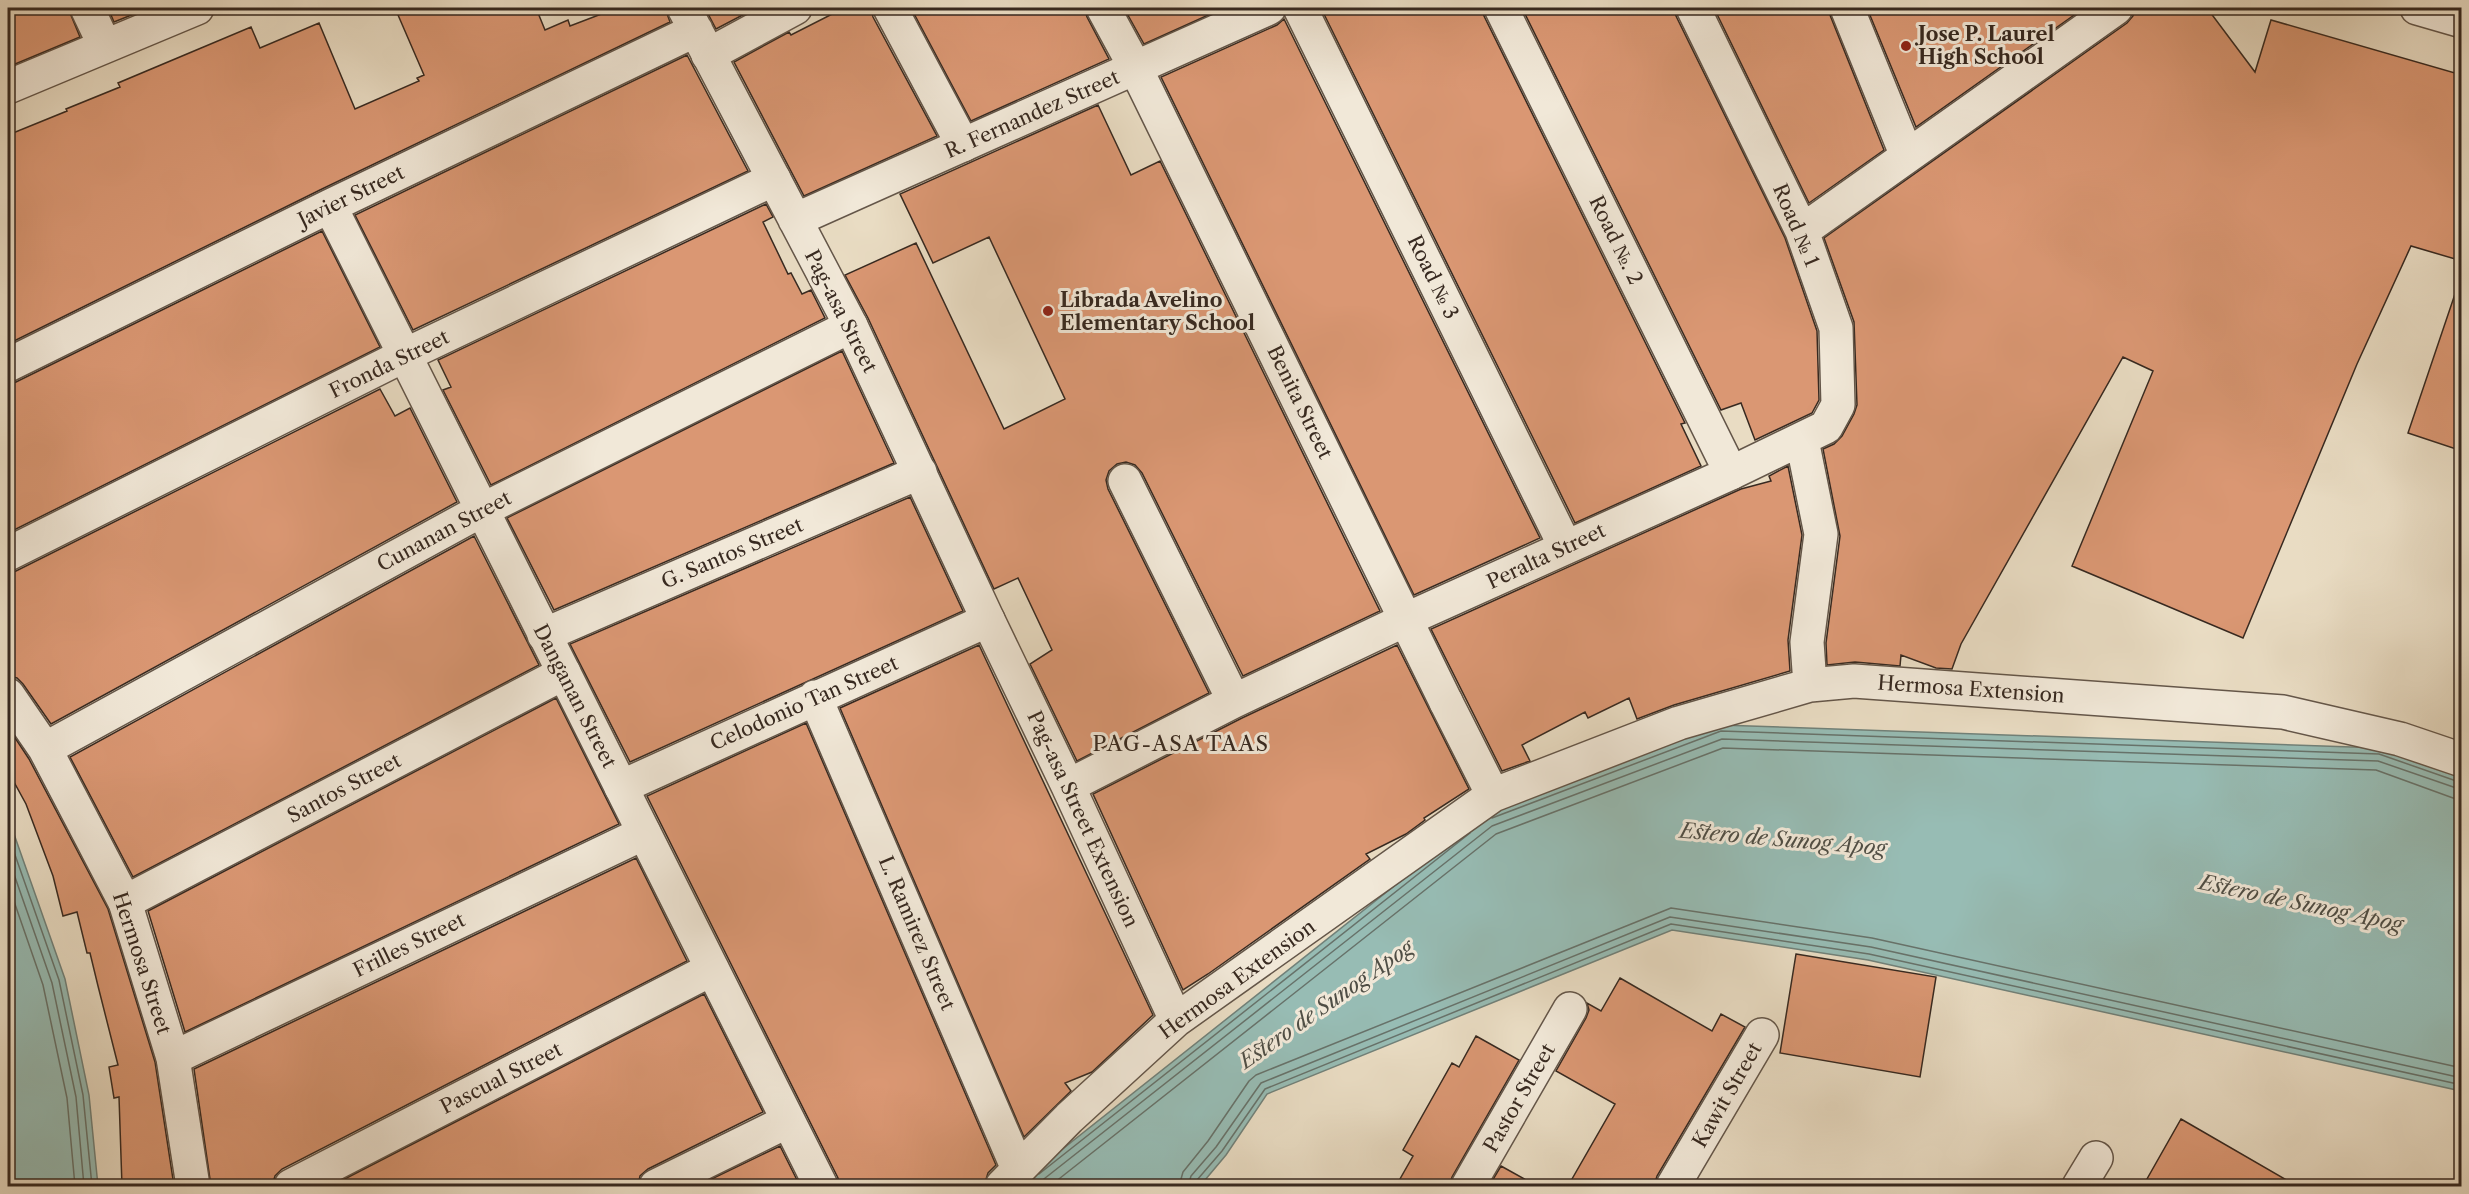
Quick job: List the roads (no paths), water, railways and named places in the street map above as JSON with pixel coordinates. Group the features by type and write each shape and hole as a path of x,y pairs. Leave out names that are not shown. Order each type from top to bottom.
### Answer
{"street":[{"path":"87,8 105,46"},
{"path":"8,87 197,8"},
{"name":"Javier Street","path":"8,365 330,206 696,31 795,8"},
{"path":"890,8 963,145"},
{"name":"Benita Street","path":"1103,8 1135,67 1493,795"},
{"name":"R. Fernandez Street","path":"795,220 1269,8"},
{"name":"Road № 3","path":"1300,8 1565,546"},
{"name":"Road №. 2","path":"1501,8 1731,473"},
{"name":"Road № 1","path":"1693,8 1802,231 1836,328 1838,405 1826,427 1802,440"},
{"path":"1847,8 1907,156"},
{"path":"1802,231 2116,8"},
{"path":"2417,8 2462,21"},
{"name":"Pag-asa Street","path":"696,31 850,326 988,620"},
{"name":"Fronda Street","path":"8,554 405,355 774,179"},
{"name":"Danganan Street","path":"330,206 821,1186"},
{"name":"Cunanan Street","path":"45,749 482,510 850,326"},
{"path":"1802,440 1821,534 1807,642 1810,685"},
{"name":"Peralta Street","path":"1068,786 1234,701 1407,619 1802,440"},
{"name":"G. Santos Street","path":"544,635 920,472"},
{"path":"1125,481 1234,701"},
{"name":"Celodonio Tan Street","path":"621,787 988,620"},
{"name":"Pag-asa Street Extension","path":"988,620 1176,1020"},
{"name":"Santos Street","path":"125,902 564,674"},
{"name":"Hermosa Extension","path":"1010,1178 1176,1020 1493,795 1679,723 1810,685 1854,681 2283,712 2400,739 2462,760"},
{"name":"Hermosa Street","path":"8,695 45,749 125,902 173,1058 192,1186"},
{"name":"L. Ramirez Street","path":"815,697 1010,1178"},
{"name":"Frilles Street","path":"173,1058 644,832"},
{"name":"Pascual Street","path":"291,1186 712,969"},
{"name":"Pastor Street","path":"1468,1186 1570,1009"},
{"name":"Kawit Street","path":"1673,1186 1762,1035"},
{"path":"656,1186 788,1120"},
{"path":"2079,1186 2096,1158"}],"water":[{"name":"Estero de Sunog Apog","path":"1720,725 2381,748 2461,777 2461,1091 1868,960 1672,930 1267,1094 1226,1155 1200,1186 1016,1186 1485,814"},
{"path":"8,817 65,979 89,1095 98,1186 8,1186"}],"place":[{"name":"Jose P. Laurel High School","path":"1906,46"},
{"name":"Librada Avelino Elementary School","path":"1048,311"}],"district":[{"name":"PAG-ASA TAAS","path":"1181,743"}]}
